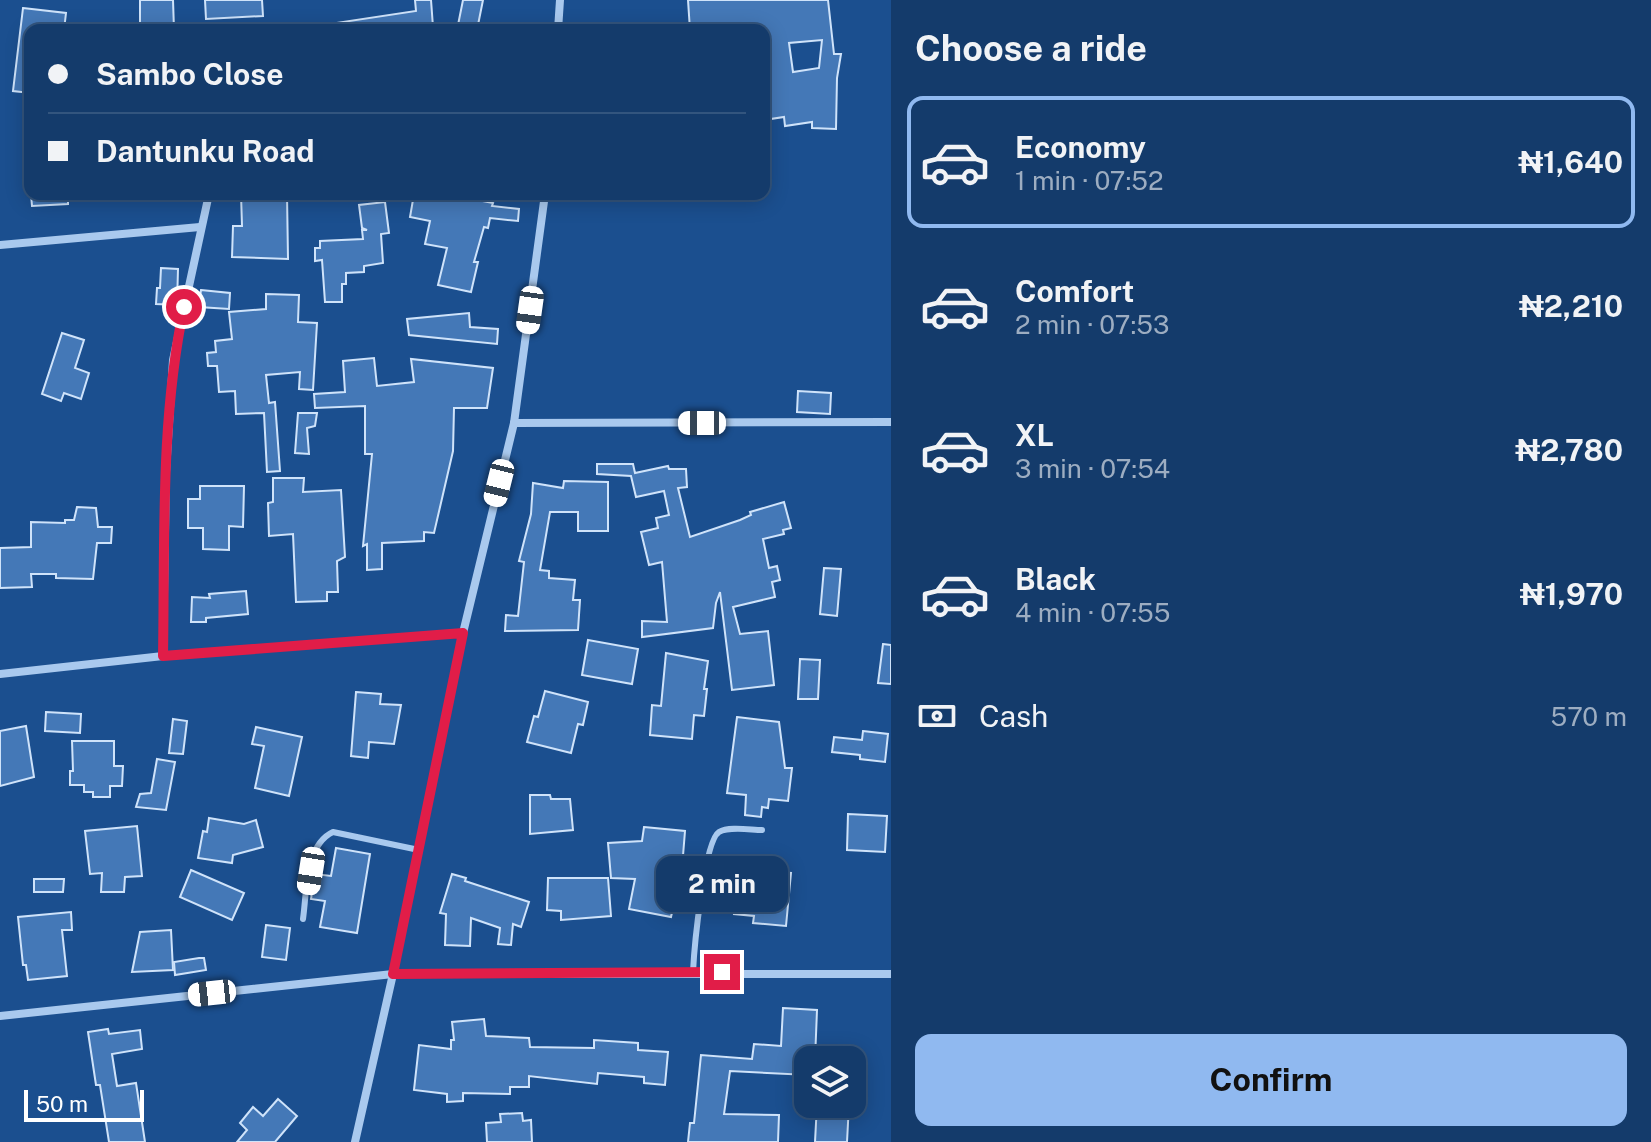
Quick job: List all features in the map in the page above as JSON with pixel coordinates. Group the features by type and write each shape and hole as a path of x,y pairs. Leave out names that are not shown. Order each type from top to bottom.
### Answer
{"street":[{"path":"558,24 560,0"},
{"path":"163,656 166,472 173,360 207,200"},
{"path":"355,1142 463,633 514,423 544,200"},
{"path":"0,245 200,227"},
{"path":"514,423 891,422"},
{"path":"0,674 163,656 463,633"},
{"path":"0,1016 393,974 891,974"}],"lane":[{"path":"693,972 695,939 715,834 722,830 762,830"},
{"path":"303,919 315,846 325,836 333,832 419,850"}],"building":[{"path":"140,0 173,0 174,24 140,24"},
{"path":"205,0 262,0 263,16 206,19"},
{"path":"415,0 431,0 433,24 336,24 336,23 416,11"},
{"path":"463,0 483,0 478,24 458,24"},
{"path":"688,0 828,0 834,54 841,54 836,129 812,128 812,122 785,126 784,117 770,119 770,24 690,24","holes":["822,40 819,68 793,72 789,43"]},
{"path":"23,8 66,13 65,24 24,24 24,92 13,91"},
{"path":"32,200 68,200 68,204 32,206"},
{"path":"241,200 287,200 288,259 232,257 233,226 242,226"},
{"path":"413,200 477,200 493,203 492,206 519,209 518,221 490,218 488,228 484,227 474,262 478,262 471,292 438,285 447,248 425,244 430,221 410,217"},
{"path":"385,202 389,233 381,234 383,263 364,266 364,272 346,273 346,284 342,284 342,302 325,302 322,260 315,261 315,248 320,248 320,241 363,239 362,230 367,230 362,228 359,205"},
{"path":"161,268 178,269 177,305 156,304"},
{"path":"201,290 230,293 229,309 199,307"},
{"path":"266,294 299,295 298,322 317,323 313,390 299,389 300,372 266,375 269,403 275,402 280,471 267,472 264,413 236,414 235,391 219,392 217,366 208,366 207,353 216,352 215,341 232,339 229,312 266,309"},
{"path":"469,313 470,327 498,329 497,344 409,335 407,319"},
{"path":"62,333 84,340 75,368 89,373 81,399 64,393 61,401 42,394"},
{"path":"374,358 377,386 414,382 411,359 493,368 487,408 454,408 453,451 434,533 424,532 424,541 382,543 382,569 367,570 367,544 363,546 372,454 365,454 365,406 315,408 314,394 345,392 343,361"},
{"path":"798,391 831,393 830,414 797,412"},
{"path":"298,413 317,413 315,426 307,428 309,454 295,453"},
{"path":"597,464 633,464 635,473 668,466 669,469 686,469 687,487 678,488 690,537 740,520 751,515 750,512 784,502 791,528 783,530 784,534 763,539 769,568 777,566 780,580 772,582 775,597 733,607 740,634 768,631 774,685 732,690 720,592 713,628 642,637 642,621 667,622 662,562 649,565 641,532 658,528 656,518 669,515 664,491 636,497 631,476 597,474"},
{"path":"273,478 304,478 303,492 341,490 345,557 337,561 338,592 327,592 327,601 296,602 293,534 269,536 268,503 273,502"},
{"path":"564,481 608,482 608,531 578,531 578,512 550,512 540,570 549,571 549,578 575,580 573,600 580,600 578,630 505,631 506,615 518,616 524,562 519,561 531,514 533,483 563,488"},
{"path":"200,486 244,486 243,527 229,526 229,550 203,549 203,528 188,528 188,499 200,499"},
{"path":"77,507 96,508 98,527 112,527 111,543 97,543 93,579 31,574 32,587 0,588 0,548 31,547 31,522 65,523 65,520 74,520"},
{"path":"824,568 841,569 837,616 820,614"},
{"path":"246,591 248,614 191,622 192,597 210,598 209,594"},
{"path":"588,640 638,649 632,684 582,675"},
{"path":"883,644 891,645 891,684 878,683"},
{"path":"666,653 708,661 704,716 694,715 692,739 650,735 652,705 661,706"},
{"path":"800,659 820,660 818,699 798,699"},
{"path":"545,691 588,702 583,725 578,724 571,753 527,742"},
{"path":"356,692 381,694 380,704 401,705 394,744 369,742 368,758 351,756"},
{"path":"46,712 81,714 80,733 45,731"},
{"path":"737,717 779,722 785,768 792,768 788,801 769,799 768,808 762,807 761,817 745,815 746,795 727,793"},
{"path":"173,719 187,721 183,754 169,753"},
{"path":"26,726 34,777 0,786 0,731"},
{"path":"256,727 302,737 289,796 255,788 264,746 252,744"},
{"path":"863,731 888,734 885,762 832,752 834,737 862,740"},
{"path":"72,741 114,741 114,766 123,766 122,786 110,786 110,797 93,797 93,792 84,792 84,785 70,785"},
{"path":"157,759 175,762 166,810 136,807 140,794 151,793"},
{"path":"530,795 570,799 573,830 530,834"},
{"path":"848,814 887,816 885,852 847,850"},
{"path":"209,818 244,824 256,820 263,847 233,855 232,863 198,858"},
{"path":"137,826 142,876 125,877 124,892 101,892 102,873 90,874 85,831"},
{"path":"644,827 685,831 682,868 671,917 629,909 635,879 611,878 608,843 642,841"},
{"path":"336,848 370,854 357,933 320,927 325,901 311,899 315,874 331,876"},
{"path":"191,870 244,893 232,920 180,897"},
{"path":"763,871 791,873 786,926 753,923 754,916 734,914 737,880 762,883"},
{"path":"452,874 529,902 521,927 513,924 511,945 498,944 500,928 471,918 470,946 445,945 446,914 440,913"},
{"path":"548,878 608,878 611,916 561,920 561,911 547,910"},
{"path":"34,879 64,879 63,892 34,892"},
{"path":"71,912 72,930 62,930 67,976 28,980 26,965 23,965 18,917"},
{"path":"266,925 290,928 286,960 262,957"},
{"path":"171,930 173,970 132,972 140,932"},
{"path":"204,958 206,970 175,975 174,962"},
{"path":"783,1008 817,1010 816,1046 794,1046 794,1074 730,1071 724,1114 779,1115 778,1142 688,1142 690,1123 694,1123 701,1055 752,1059 754,1044 781,1046"},
{"path":"484,1019 486,1036 529,1038 530,1047 594,1048 594,1040 638,1043 638,1050 668,1052 665,1085 644,1083 644,1077 598,1073 597,1084 529,1076 529,1087 510,1087 510,1094 463,1093 463,1101 447,1102 447,1094 414,1090 419,1045 451,1049 451,1040 454,1040 452,1022"},
{"path":"108,1029 109,1034 140,1030 142,1049 112,1054 117,1086 136,1083 145,1142 109,1142 88,1032"},
{"path":"278,1099 297,1116 275,1142 237,1142 247,1130 240,1123 253,1107 263,1116"},
{"path":"522,1113 523,1121 531,1120 532,1142 487,1142 486,1123 501,1122 500,1114"},
{"path":"816,1118 848,1118 847,1142 815,1142"}],"route":[{"path":"184,307 173,360 166,472 163,656 463,633 393,974 722,972"}]}
